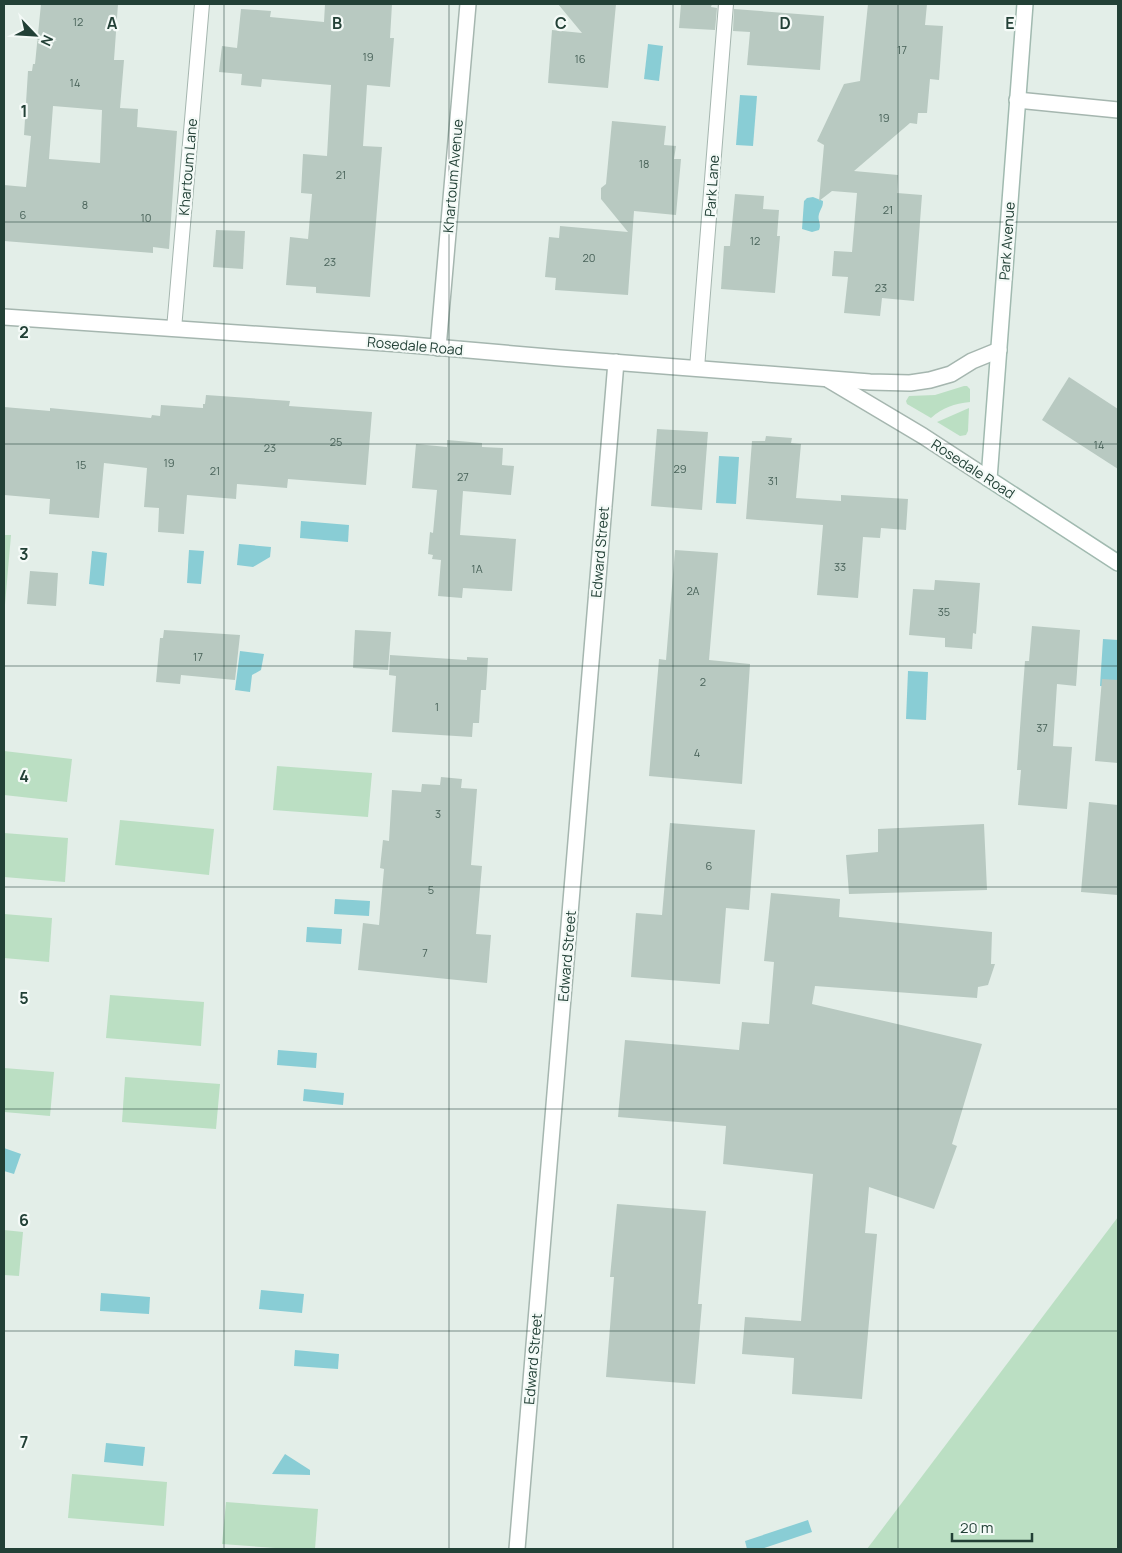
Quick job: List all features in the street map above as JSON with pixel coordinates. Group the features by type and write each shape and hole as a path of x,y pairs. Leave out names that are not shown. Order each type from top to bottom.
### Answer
{"street":[{"name":"Khartoum Avenue","path":"438,348 468,4"},
{"name":"Park Avenue","path":"989,479 1025,4"},
{"path":"1017,100 1118,110"},
{"name":"Rosedale Road","path":"4,317 400,344 870,382 910,383 930,380 951,374 999,350"},
{"name":"Edward Street","path":"517,1549 616,362"},
{"name":"Rosedale Road","path":"826,378 923,436 1118,563"}],"lane":[{"name":"Khartoum Lane","path":"174,329 202,4"},
{"name":"Park Lane","path":"698,368 726,4"}],"green space":[{"path":"964,386 970,389 970,402 949,407 931,418 907,404 906,401 909,396 935,395"},
{"path":"969,408 968,431 966,435 960,436 937,422"},
{"path":"4,535 11,535 4,616"},
{"path":"4,751 72,759 67,802 4,795"},
{"path":"277,766 372,773 368,817 273,810"},
{"path":"120,820 214,829 209,875 115,865"},
{"path":"4,833 68,838 65,882 4,877"},
{"path":"4,914 52,918 49,962 4,958"},
{"path":"110,995 204,1002 201,1046 106,1038"},
{"path":"4,1068 54,1072 50,1116 4,1112"},
{"path":"125,1077 220,1084 216,1129 122,1122"},
{"path":"1118,1217 1118,1549 867,1549"},
{"path":"4,1230 23,1232 19,1276 4,1275"},
{"path":"72,1474 167,1482 164,1526 68,1518"},
{"path":"226,1502 318,1509 315,1549 222,1544"}],"water":[{"path":"648,44 663,46 659,81 644,79"},
{"path":"740,95 757,96 753,146 736,145"},
{"path":"813,197 823,201 819,216 820,228 812,232 802,229 804,201 807,198"},
{"path":"719,456 739,457 736,504 716,503"},
{"path":"301,521 349,525 348,542 300,538"},
{"path":"239,544 271,547 270,557 253,567 237,565"},
{"path":"189,550 204,551 201,584 187,583"},
{"path":"92,551 107,553 104,586 89,584"},
{"path":"1103,639 1118,640 1118,687 1100,686"},
{"path":"240,651 264,654 261,670 252,675 250,692 235,690"},
{"path":"908,671 928,672 926,720 906,719"},
{"path":"335,899 370,901 369,916 334,914"},
{"path":"307,927 342,929 341,944 306,942"},
{"path":"278,1050 317,1053 316,1068 277,1065"},
{"path":"304,1089 344,1093 343,1105 303,1101"},
{"path":"4,1148 21,1154 14,1174 4,1171"},
{"path":"261,1290 304,1294 302,1313 259,1309"},
{"path":"101,1293 150,1297 149,1314 100,1311"},
{"path":"295,1350 339,1354 338,1369 294,1366"},
{"path":"106,1443 145,1447 143,1466 104,1462"},
{"path":"285,1454 310,1470 310,1475 272,1474"},
{"path":"808,1520 812,1532 761,1549 747,1549 745,1541"}],"building":[{"path":"41,4 118,4 114,60 124,60 120,108 138,109 137,127 177,131 169,249 153,247 153,253 4,241 4,185 26,187 31,136 24,135 28,71 32,71 33,64 35,64","holes":["53,106 102,110 100,163 49,159"]},
{"path":"325,4 392,4 390,38 394,38 390,87 367,85 363,146 382,147 370,297 316,293 316,287 286,285 290,237 308,239 312,194 301,193 303,154 327,156 331,85 262,79 261,87 241,85 242,74 219,72 222,46 237,48 241,9 271,11 270,17 324,22"},
{"path":"558,4 616,4 608,88 548,83 552,30 582,33"},
{"path":"681,4 712,4 711,7 717,8 715,30 679,28"},
{"path":"868,4 927,4 925,25 943,26 939,80 930,79 927,113 918,113 917,124 910,123 854,171 898,175 897,193 922,195 914,301 882,298 880,316 844,313 848,277 832,276 834,251 852,252 857,193 832,191 819,201 824,145 817,141 844,84 860,81"},
{"path":"734,9 824,16 820,70 747,65 750,32 733,31"},
{"path":"612,121 666,126 664,145 676,146 674,159 681,159 676,215 634,211 628,295 555,290 556,278 545,277 549,237 559,238 560,226 628,232 601,199 601,188 606,184"},
{"path":"735,194 764,196 763,209 779,210 777,236 780,236 775,293 721,289 724,246 730,246"},
{"path":"216,230 245,231 243,269 213,267"},
{"path":"1069,377 1118,409 1118,469 1042,420"},
{"path":"206,395 290,401 289,406 372,412 366,485 288,479 287,488 237,484 236,499 187,495 184,534 158,532 159,508 144,507 147,468 104,463 99,518 49,514 50,499 4,495 4,407 50,411 50,408 151,418 152,415 160,416 161,405 203,408"},
{"path":"657,429 708,432 702,510 651,506"},
{"path":"766,436 792,438 791,443 801,444 796,498 841,501 841,495 908,499 906,530 881,528 880,538 863,537 858,598 817,595 823,525 746,519 752,441 765,441"},
{"path":"447,440 482,443 482,447 503,448 502,465 514,466 511,495 463,491 460,535 516,539 512,591 463,588 462,598 438,596 441,560 432,559 433,555 428,554 430,532 433,533 437,490 412,488 416,444 447,447"},
{"path":"675,550 718,553 709,660 750,664 742,784 649,776 659,659 666,660"},
{"path":"30,571 58,573 56,606 27,604"},
{"path":"935,580 980,583 976,634 973,633 972,649 945,647 945,638 909,635 913,589 934,590"},
{"path":"1032,626 1080,630 1076,686 1057,684 1053,746 1072,747 1067,809 1018,805 1021,770 1017,770 1025,661 1029,661"},
{"path":"164,630 240,635 235,680 181,675 180,684 156,682 160,638 163,638"},
{"path":"355,630 391,632 388,670 353,668"},
{"path":"390,655 467,660 467,657 488,658 486,690 481,690 479,723 473,723 472,737 392,732 396,676 389,675"},
{"path":"1102,679 1118,680 1118,763 1095,761"},
{"path":"441,777 462,779 461,788 477,789 471,865 482,866 476,934 491,935 487,983 358,970 363,923 379,925 384,869 380,868 383,840 389,841 392,790 421,792 422,784 440,785"},
{"path":"1089,802 1118,805 1118,895 1081,892"},
{"path":"670,823 755,830 749,910 726,908 720,984 631,977 636,913 662,915"},
{"path":"984,824 987,890 849,894 846,855 878,852 878,829"},
{"path":"771,893 840,899 839,917 992,932 991,964 995,964 988,985 978,987 977,998 815,986 812,1004 982,1044 952,1144 957,1146 934,1209 869,1187 865,1233 877,1234 862,1399 792,1394 794,1358 742,1354 745,1317 801,1321 813,1174 723,1164 726,1126 618,1117 625,1040 739,1050 742,1022 769,1024 774,962 764,961"},
{"path":"617,1204 706,1211 698,1304 702,1304 695,1384 606,1377 614,1277 610,1277"}]}
